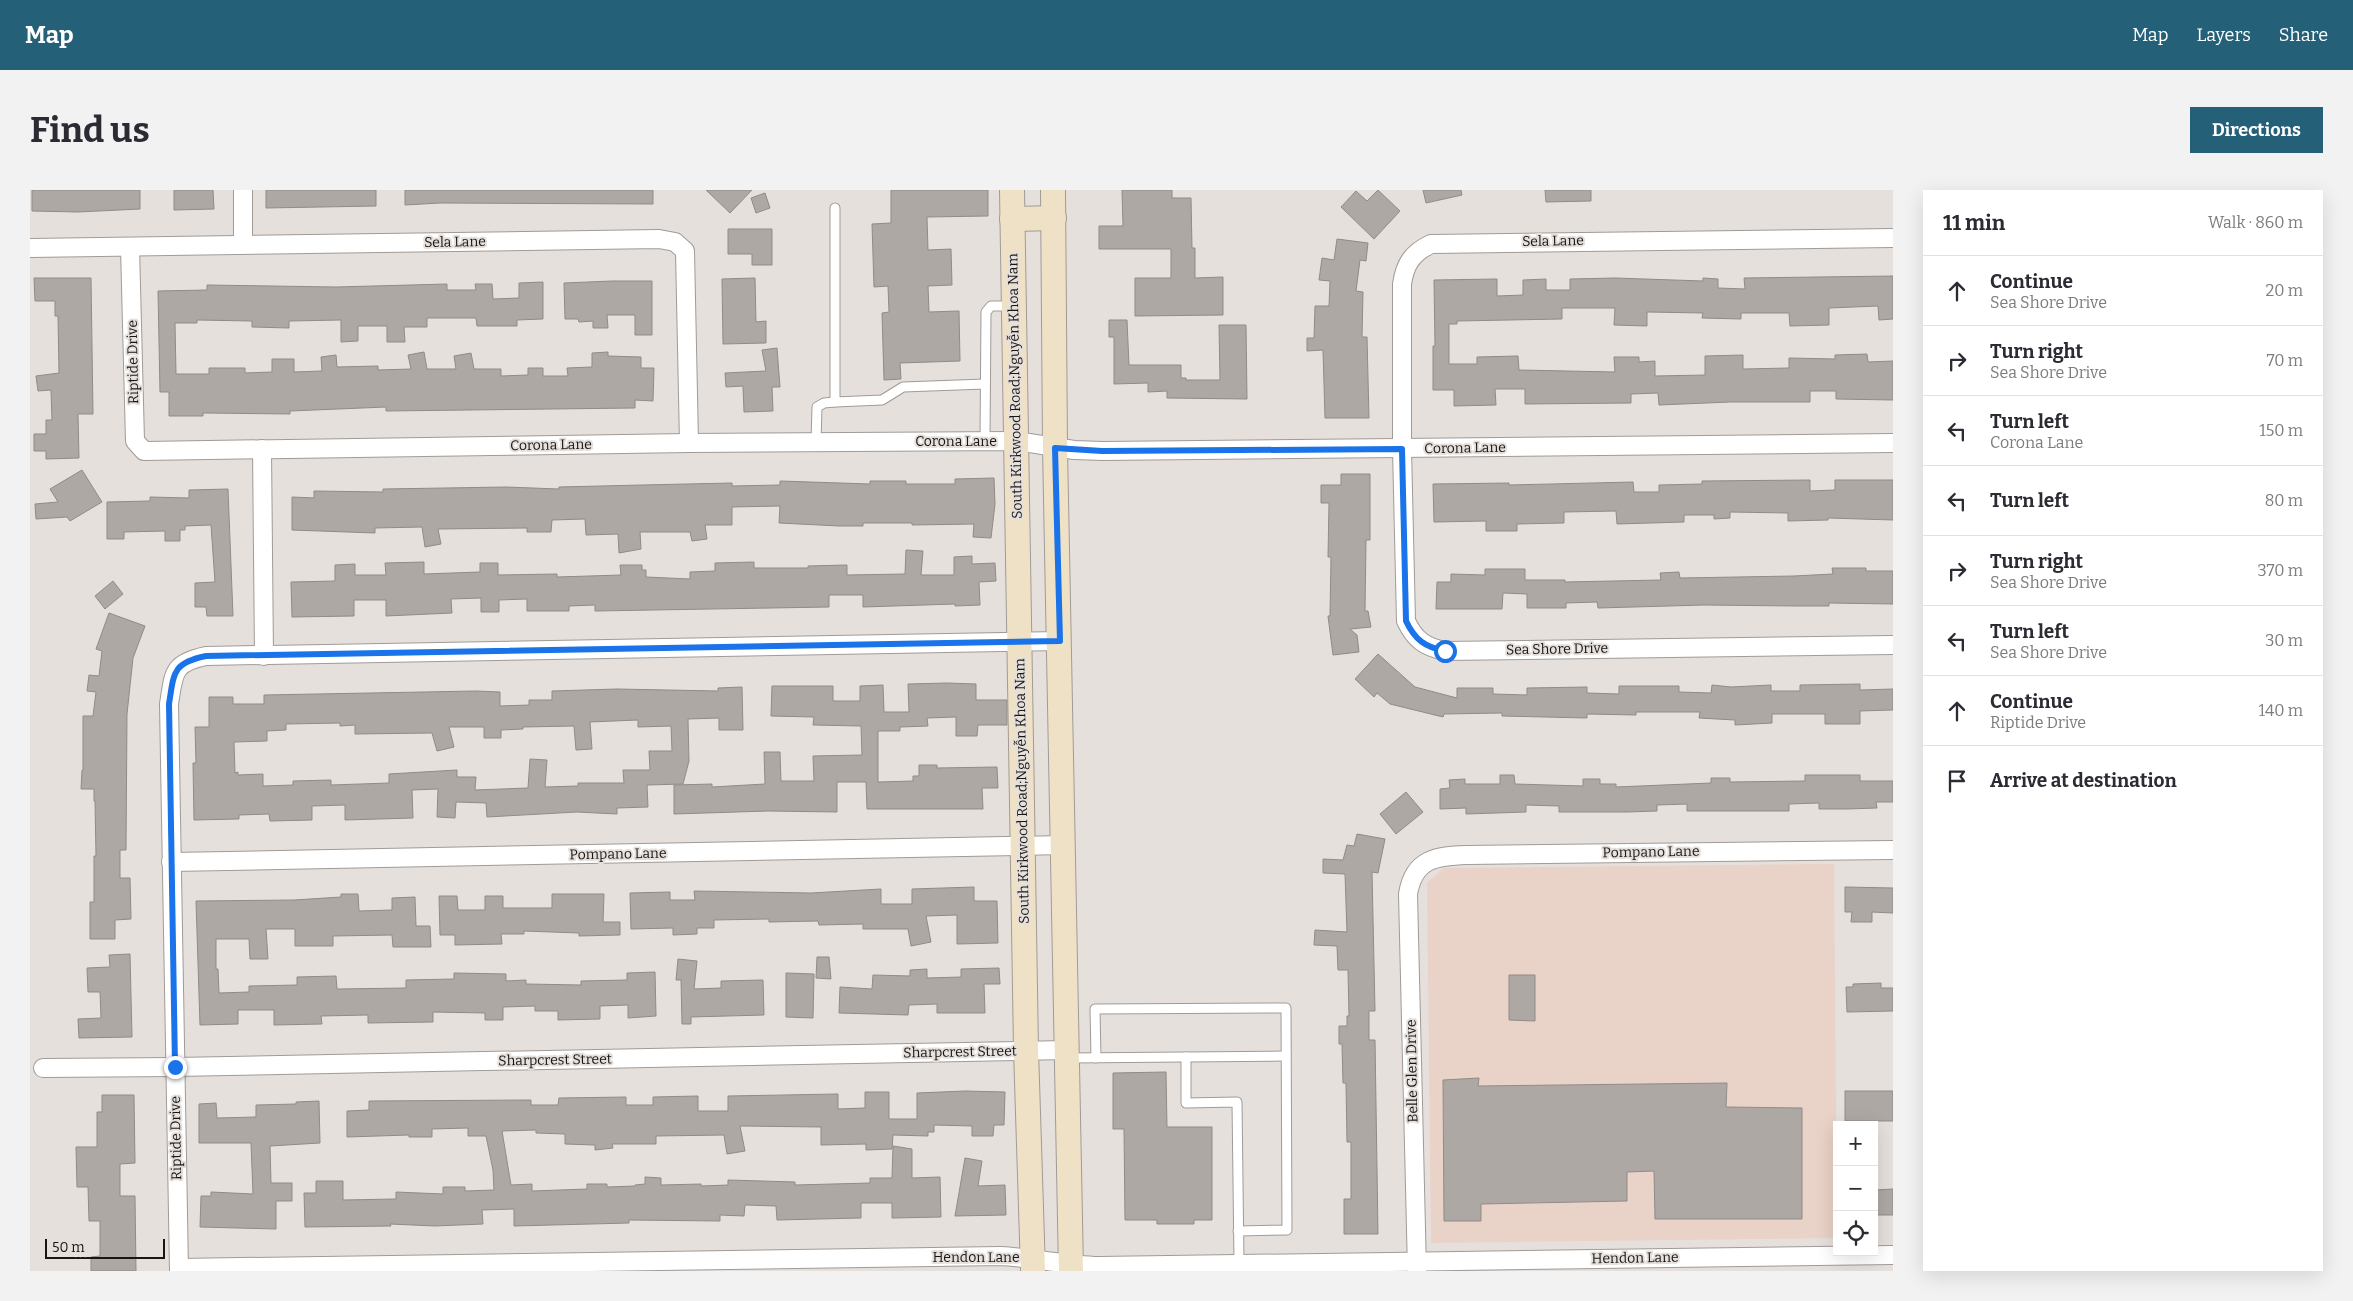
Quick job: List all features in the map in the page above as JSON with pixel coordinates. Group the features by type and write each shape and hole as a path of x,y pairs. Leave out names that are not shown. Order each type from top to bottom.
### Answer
{"main road":[{"name":"South Kirkwood Road;Nguyễn Khoa Nam","path":"1012,190 1026,1050 1033,1265"},
{"path":"1053,190 1055,448 1071,1268"},
{"path":"1012,219 1054,218"}],"street":[{"path":"243,190 243,244"},
{"name":"Sela Lane","path":"1402,449 1402,284 1408,260 1422,248 1431,244 1893,238"},
{"name":"Sela Lane","path":"30,248 659,239 675,242 685,251 689,443"},
{"name":"Riptide Drive","path":"130,247 135,441 144,451 168,451"},
{"name":"Corona Lane","path":"168,451 689,443 985,441 1016,441 1055,448 1095,451 1893,443"},
{"path":"262,449 264,656 1060,641"},
{"name":"Sea Shore Drive","path":"1402,449 1406,621 1418,640 1428,647 1445,651 1893,645"},
{"name":"Riptide Drive","path":"179,1269 169,704 174,674 187,660 206,656 264,656"},
{"name":"Pompano Lane","path":"171,862 1064,845"},
{"name":"Pompano Lane","path":"1416,872 1432,858 1452,855 1893,850"},
{"name":"Belle Glen Drive","path":"1416,872 1410,882 1408,894 1417,1266"},
{"name":"Sharpcrest Street","path":"42,1068 1026,1050 1067,1054"},
{"name":"Hendon Lane","path":"179,1269 382,1268 1001,1256 1033,1265 1071,1268 1239,1263 1294,1267 1417,1266 1893,1255"}],"lane":[{"path":"835,208 835,402"},
{"path":"985,441 986,312 991,306 1014,306"},
{"path":"816,442 817,407 824,403 882,400 903,387 985,384"},
{"path":"1096,1058 1095,1009 1286,1008 1287,1230 1238,1231"},
{"path":"1067,1054 1096,1058 1286,1056"},
{"path":"1186,1057 1186,1102 1238,1102 1239,1263"}],"shaded area":[{"path":"1834,864 1836,1121 1833,1121 1833,1238 1431,1243 1427,883 1444,868"}],"building":[{"path":"32,190 140,190 140,209 78,212 32,211"},
{"path":"174,190 213,190 214,209 174,210"},
{"path":"266,190 376,190 376,206 266,208"},
{"path":"405,190 653,190 653,204 440,203 405,205"},
{"path":"706,190 752,190 730,213"},
{"path":"891,190 988,190 988,216 927,217 928,250 951,249 952,285 928,286 929,312 959,311 960,361 900,363 901,379 884,380 882,313 889,312 888,286 874,287 872,224 891,223"},
{"path":"1122,190 1172,190 1172,198 1191,198 1195,278 1223,277 1223,315 1135,316 1135,278 1171,278 1171,249 1099,249 1099,226 1123,226"},
{"path":"1378,190 1400,211 1374,239 1341,207 1356,191 1367,201"},
{"path":"1423,190 1461,190 1462,195 1426,203"},
{"path":"1545,190 1591,190 1591,201 1546,202"},
{"path":"765,193 770,208 756,213 751,198"},
{"path":"728,229 772,229 772,265 752,265 752,254 728,254"},
{"path":"1337,239 1368,243 1366,261 1360,260 1356,291 1363,292 1362,337 1367,337 1369,418 1325,418 1323,350 1307,351 1307,338 1314,338 1315,306 1329,306 1330,281 1319,280 1322,258 1334,260"},
{"path":"1893,276 1893,319 1879,320 1878,306 1829,308 1829,325 1790,326 1789,313 1741,313 1741,319 1702,318 1703,313 1647,312 1647,326 1614,325 1615,308 1562,308 1562,319 1457,321 1457,324 1449,324 1449,364 1477,364 1477,357 1518,356 1519,370 1615,372 1614,357 1639,357 1639,362 1655,361 1655,376 1705,375 1705,356 1743,355 1743,369 1789,368 1789,358 1835,359 1835,355 1867,354 1868,362 1893,361 1893,400 1836,399 1836,391 1810,391 1810,402 1730,402 1659,405 1658,393 1631,394 1631,403 1525,404 1525,389 1495,389 1496,405 1454,406 1454,390 1433,390 1433,346 1435,346 1434,280 1497,279 1497,296 1523,295 1523,280 1546,279 1546,290 1570,290 1570,279 1615,278 1703,281 1703,278 1718,279 1718,288 1745,289 1744,278"},
{"path":"34,278 91,278 93,414 78,414 79,458 46,459 46,451 34,451 34,434 46,434 46,420 52,420 51,390 38,391 36,376 59,373 58,316 55,316 55,301 35,301"},
{"path":"755,278 756,322 766,321 766,343 723,344 722,279"},
{"path":"652,281 652,335 635,335 635,315 607,315 608,328 593,328 593,321 579,322 578,319 565,319 564,283"},
{"path":"543,282 543,319 517,320 517,326 477,326 476,318 427,318 427,327 404,327 405,342 387,342 387,326 358,326 358,341 341,342 341,320 289,321 289,328 252,327 252,321 197,320 197,323 175,323 176,374 209,374 209,368 245,368 245,373 272,372 272,359 294,359 294,372 322,371 321,357 336,355 337,367 378,366 378,370 411,369 408,355 424,352 427,369 456,369 454,356 471,353 474,369 501,369 501,376 528,375 528,368 543,368 543,376 568,376 567,368 592,367 592,353 608,352 608,356 641,357 641,368 654,368 653,401 635,400 635,408 386,411 386,407 290,411 290,414 203,413 203,416 169,416 169,392 160,392 158,291 207,290 207,285 336,287 447,284 447,290 476,290 475,284 492,284 493,299 519,298 519,283"},
{"path":"1109,320 1127,320 1129,365 1181,365 1181,378 1186,378 1186,380 1220,380 1219,325 1246,325 1247,399 1167,398 1167,391 1148,392 1148,383 1114,384 1114,337 1109,337"},
{"path":"777,348 780,387 772,387 773,411 744,412 743,386 726,387 725,373 766,371 762,350"},
{"path":"82,470 102,502 70,521 67,517 36,519 35,504 58,502 50,489"},
{"path":"1341,474 1370,474 1370,540 1366,540 1365,611 1368,611 1371,627 1350,629 1357,635 1359,652 1333,655 1328,616 1330,616 1331,557 1328,557 1329,503 1321,503 1321,485 1341,485"},
{"path":"994,478 995,504 991,538 973,537 974,524 912,525 912,523 863,523 863,526 839,526 779,523 780,506 732,507 732,525 705,525 707,539 692,541 690,532 640,532 641,549 619,553 618,534 586,535 585,519 552,520 551,532 527,532 527,528 438,529 441,544 425,547 422,527 375,528 375,533 292,530 292,497 314,498 314,491 383,492 383,489 506,487 559,489 559,487 732,483 732,486 780,485 780,481 870,484 870,481 906,481 906,484 955,484 955,479"},
{"path":"1810,480 1810,491 1835,490 1835,480 1893,480 1893,520 1828,518 1828,520 1788,521 1788,513 1730,512 1730,518 1714,519 1714,515 1684,515 1684,522 1617,524 1616,511 1564,512 1564,523 1517,524 1517,531 1486,531 1486,521 1434,522 1433,484 1509,483 1509,485 1633,482 1634,492 1659,492 1659,485 1702,484 1702,481"},
{"path":"228,489 233,616 207,616 206,607 195,607 195,583 215,582 211,525 185,526 185,530 180,530 180,541 165,541 165,531 124,532 124,539 107,539 107,502 150,501 150,497 189,498 189,490"},
{"path":"906,550 923,551 921,575 954,575 954,557 972,556 972,564 995,563 996,581 979,582 980,605 863,607 863,595 829,595 829,607 595,611 595,605 569,606 569,611 527,611 527,599 499,600 499,612 481,612 481,598 451,599 452,613 386,616 386,600 354,600 354,616 292,617 291,582 335,581 335,565 355,564 355,575 386,575 385,563 424,562 424,574 480,572 480,563 498,563 498,575 557,574 557,577 621,575 620,565 642,565 642,570 646,570 646,577 690,579 690,572 715,571 715,563 754,562 754,568 808,568 808,566 847,565 847,575 905,574"},
{"path":"1832,568 1866,568 1866,571 1893,571 1893,604 1829,603 1829,606 1704,605 1598,608 1597,602 1566,603 1566,608 1527,608 1527,594 1503,593 1502,609 1436,609 1437,582 1451,582 1451,574 1485,575 1485,569 1525,569 1525,580 1565,580 1565,582 1661,580 1660,573 1679,572 1680,578 1833,574"},
{"path":"113,581 123,594 105,609 95,596"},
{"path":"109,613 145,626 133,658 127,714 126,850 120,850 120,878 130,878 131,919 115,920 115,939 90,939 90,902 94,902 94,856 96,856 95,801 94,789 81,789 83,716 93,716 96,692 87,691 89,675 99,676 102,651 96,649"},
{"path":"1378,654 1415,687 1457,698 1457,688 1493,688 1493,694 1527,695 1527,688 1587,687 1587,693 1619,694 1619,686 1679,686 1679,692 1711,693 1712,685 1731,687 1771,685 1771,691 1800,691 1800,685 1860,684 1860,690 1893,689 1893,710 1860,711 1860,724 1825,724 1825,714 1772,714 1772,723 1735,725 1735,720 1699,718 1700,712 1636,712 1636,715 1587,714 1587,718 1502,716 1502,713 1444,714 1443,717 1390,704 1377,693 1374,697 1355,679"},
{"path":"908,684 976,684 976,700 1007,700 1007,725 978,725 977,736 956,736 956,717 927,718 928,726 900,727 900,731 878,731 878,782 913,781 913,776 919,776 919,765 937,765 937,768 997,767 998,788 982,788 983,809 867,809 866,782 837,782 837,812 768,811 674,814 674,785 712,784 712,787 765,784 764,752 780,752 781,781 814,781 813,756 862,755 861,726 813,725 814,717 771,716 772,686 833,686 833,701 860,701 860,686 883,685 884,712 909,712"},
{"path":"742,687 743,730 719,730 719,718 688,719 689,761 683,784 647,785 648,807 617,808 617,814 577,812 487,817 486,803 456,802 455,818 437,817 438,789 412,790 413,818 345,820 345,805 312,806 312,820 270,821 269,814 239,815 239,819 194,820 193,763 196,763 195,727 209,727 209,697 233,697 233,704 264,704 264,695 476,691 500,692 500,706 529,705 529,700 552,700 552,691 617,689 718,691 718,688","holes":["638,720 638,727 671,726 672,751 649,751 650,770 623,770 624,783 578,783 578,786 545,787 547,760 530,759 528,788 475,790 476,777 457,777 457,770 389,774 389,783 331,785 331,780 293,781 293,785 263,786 263,774 238,775 238,772 235,773 234,742 267,741 267,731 286,730 286,724 340,723 340,726 355,725 355,734 432,733 437,751 454,747 449,727 484,727 484,738 501,738 501,730 523,729 523,727 574,726 576,750 592,749 590,722"]},
{"path":"1500,775 1514,775 1515,784 1583,786 1583,779 1600,779 1600,784 1616,784 1616,787 1711,783 1711,778 1730,778 1730,782 1805,781 1805,775 1860,775 1860,781 1893,781 1893,802 1876,802 1877,808 1847,809 1819,809 1819,803 1789,804 1789,811 1687,811 1687,804 1657,805 1657,811 1627,812 1559,812 1559,806 1526,805 1526,812 1466,814 1466,808 1440,809 1440,789 1450,788 1449,780 1465,779 1465,784 1500,784"},
{"path":"1406,792 1423,812 1396,834 1380,814"},
{"path":"1357,834 1385,839 1378,873 1372,872 1375,1011 1369,1011 1369,1040 1375,1040 1378,1234 1344,1234 1344,1199 1351,1199 1351,1142 1347,1142 1346,1083 1343,1083 1342,1044 1339,1044 1339,1026 1347,1026 1347,1016 1349,1016 1348,970 1338,970 1337,946 1314,945 1315,930 1347,932 1345,874 1323,873 1323,859 1343,860 1347,845 1354,846"},
{"path":"974,887 974,901 997,901 998,943 957,944 957,915 926,916 931,942 911,946 908,929 863,929 863,924 819,925 818,921 769,922 769,919 714,920 714,928 697,928 697,934 673,935 673,928 631,929 630,893 670,892 670,900 695,900 694,891 811,893 881,889 881,904 912,904 912,889"},
{"path":"1845,887 1893,888 1893,913 1872,912 1872,922 1851,922 1852,912 1845,912"},
{"path":"341,894 358,894 359,911 392,910 392,898 415,897 416,926 430,926 431,947 393,947 392,935 333,936 333,946 295,946 295,929 266,929 268,959 250,959 249,939 216,939 216,969 218,969 219,993 249,992 249,986 297,985 297,977 336,976 337,989 406,988 406,980 454,979 454,973 506,974 506,981 526,980 526,984 581,985 581,981 627,980 627,973 655,972 656,1016 628,1018 628,1005 600,1006 600,1019 558,1020 558,1011 535,1011 535,1006 503,1007 503,1020 485,1020 485,1013 433,1012 433,1022 368,1023 368,1015 321,1016 322,1024 274,1025 274,1010 238,1010 238,1024 200,1025 196,901 294,900 341,897"},
{"path":"552,894 604,894 603,922 620,922 620,935 579,936 579,933 524,931 524,934 501,934 502,944 455,945 455,935 440,935 439,896 457,896 458,910 485,910 485,896 503,896 503,908 552,908"},
{"path":"130,954 132,1037 79,1038 78,1019 101,1018 100,992 88,992 87,968 110,967 109,955"},
{"path":"817,957 829,957 831,979 816,978"},
{"path":"678,959 697,961 694,989 721,988 721,981 763,980 764,1015 691,1017 691,1024 682,1024 681,980 676,980"},
{"path":"999,968 1000,984 984,984 985,1013 937,1013 937,1004 909,1005 908,1015 839,1013 840,987 872,989 873,975 910,976 910,970 927,969 927,978 961,977 961,969"},
{"path":"786,973 814,974 813,1018 786,1017"},
{"path":"1509,975 1535,975 1535,1021 1509,1020"},
{"path":"1881,983 1881,988 1893,988 1893,1011 1847,1012 1846,987 1853,987 1853,984"},
{"path":"1166,1072 1167,1127 1212,1127 1212,1220 1194,1220 1194,1224 1157,1224 1157,1220 1125,1220 1124,1129 1113,1129 1113,1073"},
{"path":"1479,1078 1478,1086 1727,1083 1726,1107 1802,1108 1802,1219 1655,1219 1654,1171 1627,1172 1627,1201 1481,1204 1481,1221 1444,1221 1443,1080"},
{"path":"1845,1091 1893,1091 1893,1121 1845,1121"},
{"path":"865,1092 889,1092 889,1119 917,1119 917,1093 1005,1092 1004,1125 994,1125 993,1136 972,1136 972,1126 934,1125 934,1132 928,1132 928,1136 893,1135 892,1149 866,1150 866,1144 821,1145 821,1127 740,1126 745,1151 727,1154 724,1135 656,1136 656,1144 612,1144 613,1148 595,1150 595,1145 565,1144 565,1134 536,1133 536,1130 502,1131 511,1185 532,1184 532,1191 587,1189 587,1184 607,1184 607,1187 635,1186 645,1184 645,1177 661,1178 661,1185 728,1185 728,1180 795,1182 795,1185 870,1183 870,1178 892,1178 893,1146 912,1149 912,1178 940,1177 941,1217 892,1218 892,1203 861,1203 861,1218 777,1220 776,1206 745,1205 744,1216 720,1215 720,1221 629,1220 629,1223 514,1226 514,1209 482,1210 483,1224 435,1226 390,1224 391,1226 305,1227 304,1193 316,1193 316,1181 343,1181 343,1200 396,1199 396,1192 443,1194 443,1187 465,1187 465,1191 494,1190 493,1170 486,1136 468,1136 468,1128 432,1129 432,1137 409,1137 409,1135 347,1137 347,1111 369,1110 369,1101 531,1100 531,1105 558,1105 559,1098 626,1097 626,1105 653,1105 653,1097 698,1096 698,1111 728,1111 728,1096 838,1094 838,1109 865,1108"},
{"path":"102,1095 134,1095 135,1163 120,1164 120,1196 135,1196 136,1271 91,1271 91,1257 100,1256 100,1221 89,1221 88,1187 77,1187 76,1147 97,1147 97,1112 102,1112"},
{"path":"319,1101 320,1143 270,1146 271,1183 292,1183 292,1201 276,1201 276,1229 200,1227 201,1196 211,1196 211,1192 253,1194 251,1143 199,1143 199,1104 216,1103 217,1118 256,1117 256,1105 296,1104 296,1102"},
{"path":"965,1158 982,1161 978,1186 1005,1185 1006,1215 955,1216"},
{"path":"1893,1189 1893,1215 1878,1215 1878,1190"}],"route":[{"path":"175,1067 169,704 174,674 187,660 206,656 1060,641 1055,448 1081,451 1402,449 1406,621 1411,632 1418,640 1428,647 1445,651"}]}
